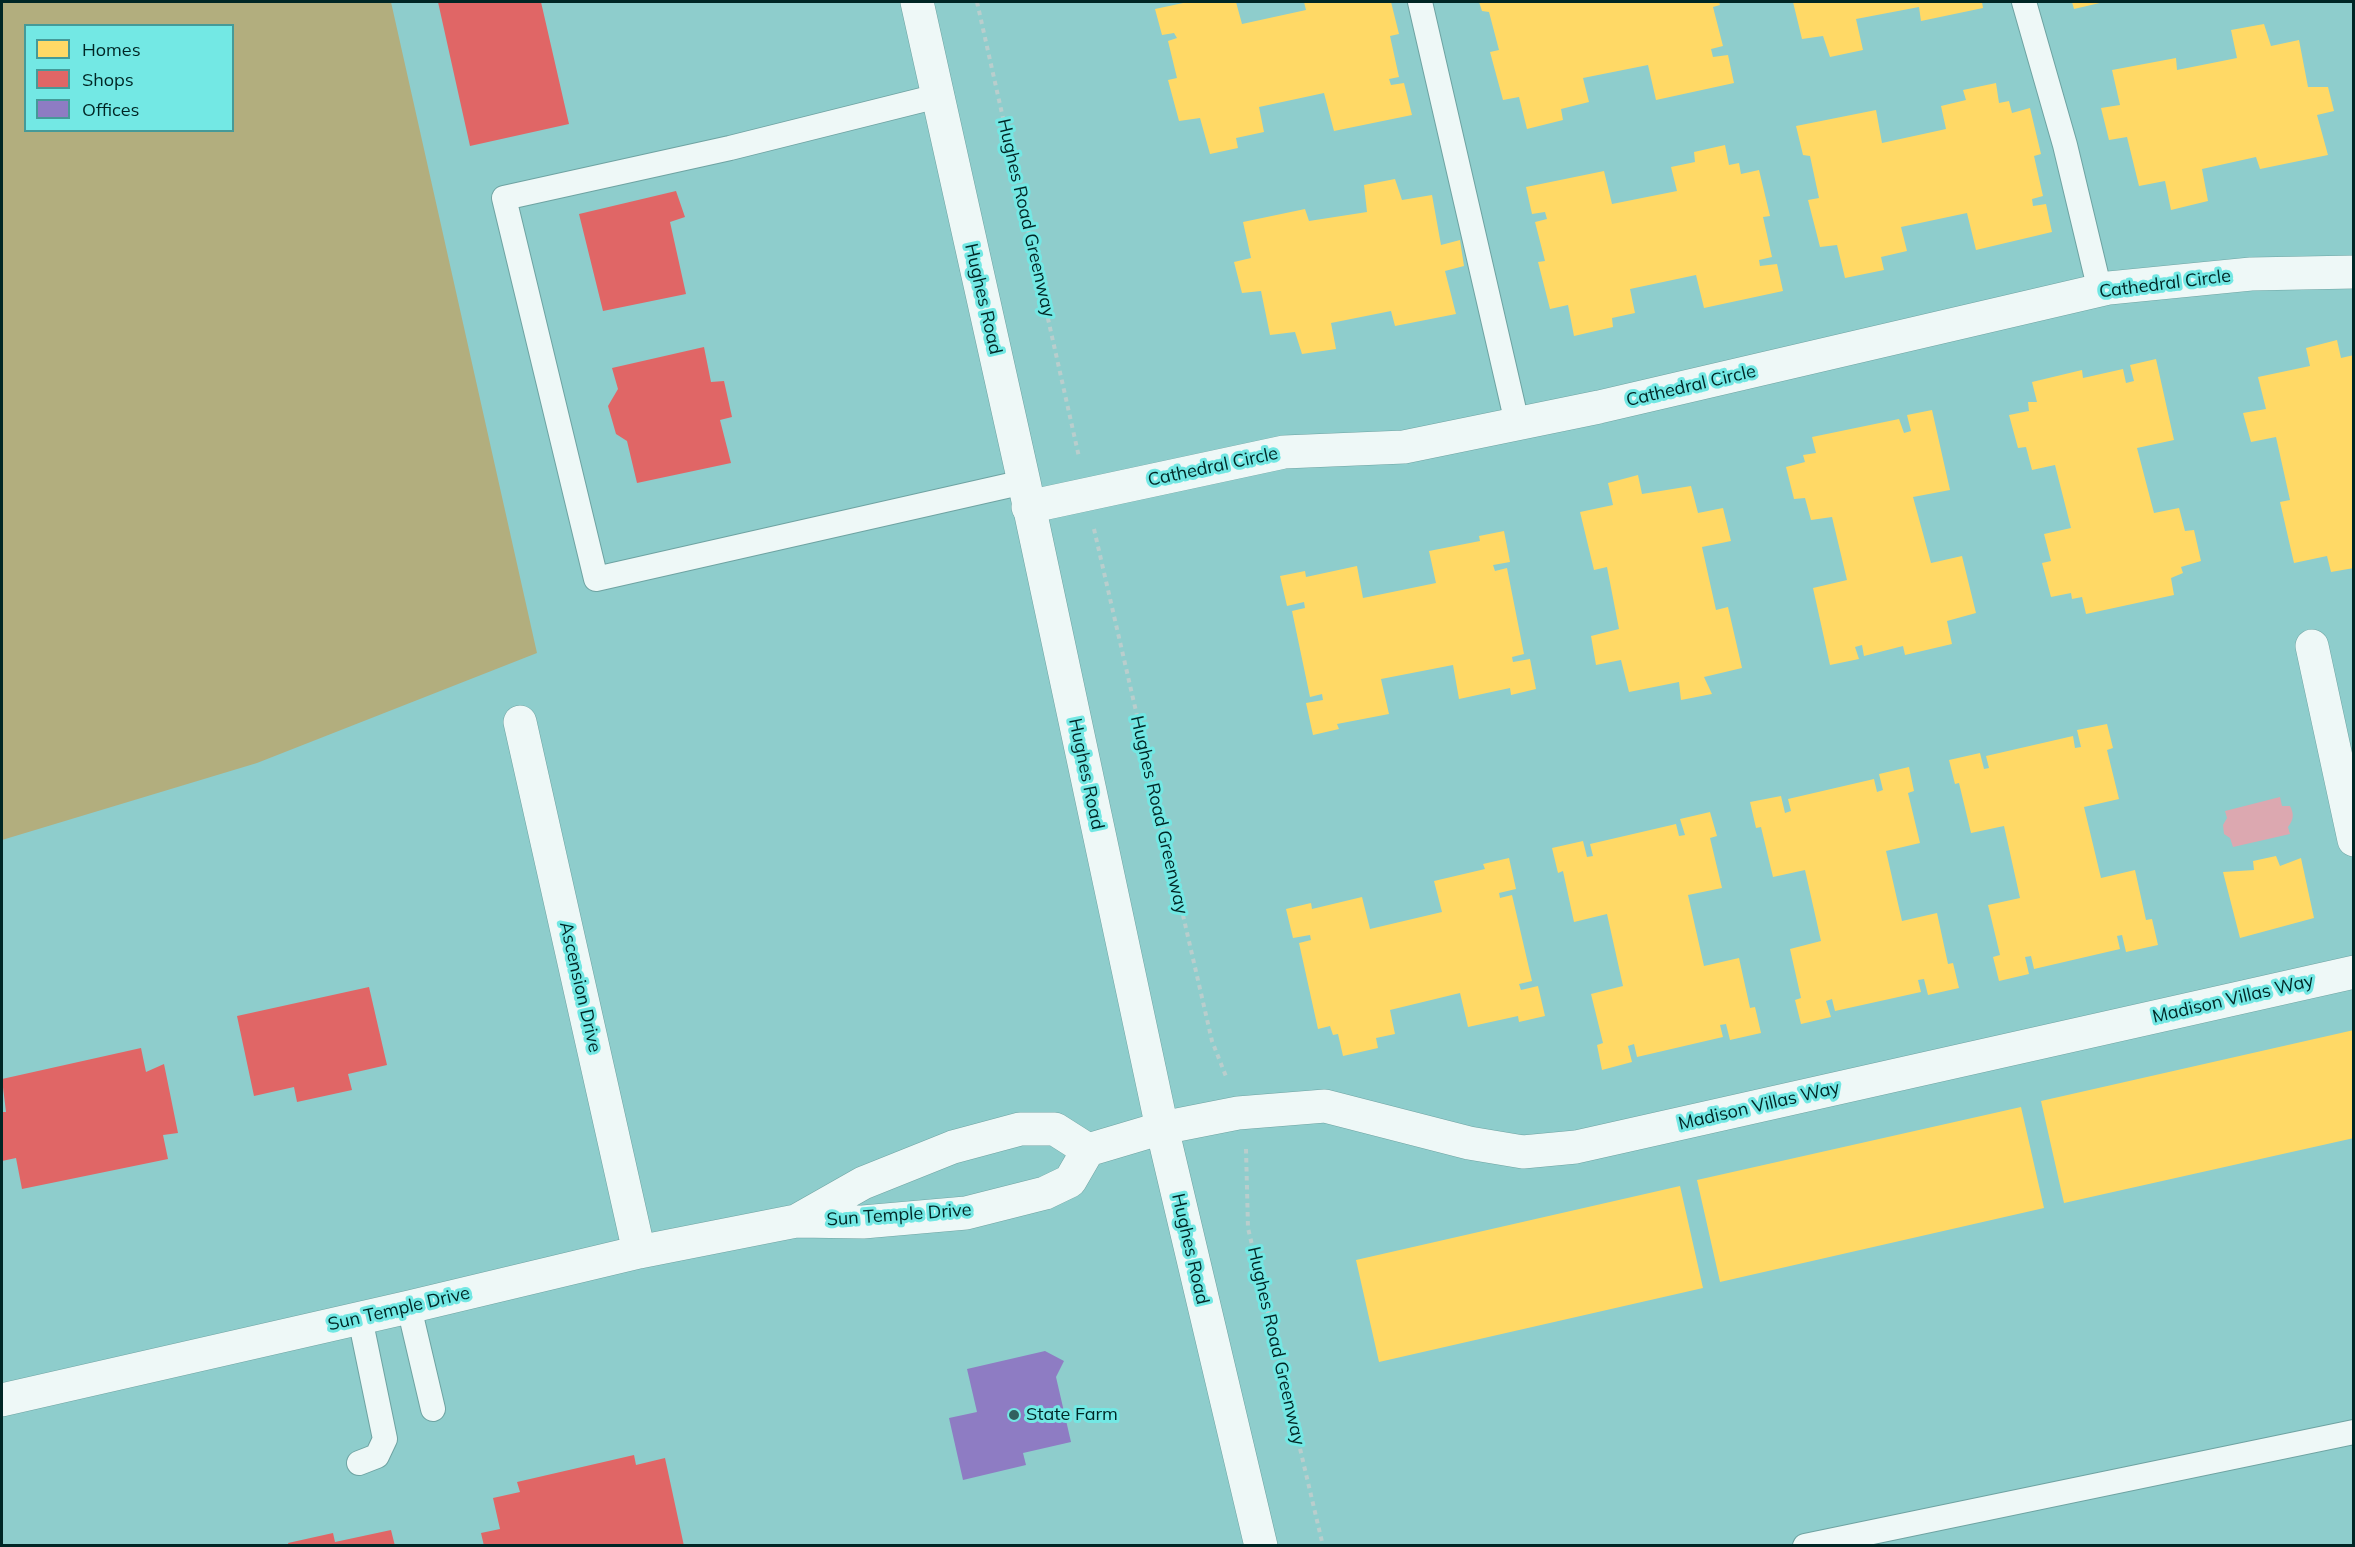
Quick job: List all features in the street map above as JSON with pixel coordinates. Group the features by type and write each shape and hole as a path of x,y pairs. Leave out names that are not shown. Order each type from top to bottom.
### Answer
{"street":[{"name":"Hughes Road","path":"917,2 1162,1128 1261,1545"},
{"name":"Cathedral Circle","path":"1026,495 1284,452 1404,447 1599,407 2100,291 2252,274 2354,272"},
{"path":"2312,646 2354,840"},
{"name":"Ascension Drive","path":"520,722 639,1252"},
{"name":"Madison Villas Way","path":"1162,1128 1238,1113 1325,1106 1480,1145 1523,1152 1576,1147 2354,972"},
{"path":"1088,1150 1162,1128"},
{"name":"Sun Temple Drive","path":"2,1400 639,1252 796,1221 863,1222 966,1213 1045,1193 1070,1181 1088,1150 1055,1129 1020,1129 953,1147 863,1183 796,1221"}],"lane":[{"path":"1420,2 1517,423"},
{"path":"2024,2 2065,145 2100,291"},
{"path":"938,96 730,148 504,198 596,579 1026,495"},
{"path":"409,1307 433,1409"},
{"path":"358,1463 377,1456 385,1439 360,1318"},
{"path":"1805,1545 2354,1432"}],"path":[{"name":"Hughes Road Greenway","path":"977,2 1075,434"},
{"name":"Hughes Road Greenway","path":"1098,549 1212,1041 1227,1079"},
{"name":"Hughes Road Greenway","path":"1246,1143 1248,1228 1323,1545"}],"shaded area":[{"path":"2,2 391,2 537,653 257,763 2,840"},
{"path":"2280,797 2282,806 2290,806 2292,812 2293,816 2288,827 2290,834 2233,847 2230,838 2224,834 2223,825 2227,818 2225,811"}],"building: Homes":[{"path":"1188,2 1236,2 1242,24 1306,10 1304,2 1391,2 1399,34 1390,36 1399,77 1389,79 1391,85 1404,83 1412,115 1334,131 1324,93 1259,107 1264,132 1236,138 1238,148 1210,154 1200,118 1179,121 1168,80 1177,78 1168,41 1177,38 1174,33 1162,35 1155,9"},
{"path":"1479,2 1719,2 1720,5 1713,7 1723,46 1711,49 1713,57 1728,55 1734,83 1656,100 1648,65 1583,78 1589,102 1561,109 1563,120 1527,129 1519,97 1503,100 1490,52 1499,50 1489,12 1482,11"},
{"path":"1793,2 1982,2 1983,8 1921,21 1919,7 1856,19 1863,50 1830,57 1823,36 1802,39"},
{"path":"2072,2 2104,2 2074,9"},
{"path":"2264,24 2271,46 2299,40 2308,87 2328,87 2334,111 2317,115 2328,155 2260,169 2256,157 2202,169 2208,201 2171,210 2165,181 2139,186 2127,137 2109,140 2101,108 2120,105 2112,70 2176,58 2177,70 2237,58 2231,30"},
{"path":"1996,83 1999,103 2009,101 2012,113 2030,108 2041,154 2034,156 2043,196 2032,199 2033,206 2046,204 2052,232 1976,250 1967,213 1901,227 1907,251 1881,257 1884,270 1845,278 1837,245 1820,247 1808,200 1819,198 1810,156 1803,155 1796,126 1876,110 1882,143 1946,129 1941,106 1966,100 1963,90"},
{"path":"1725,145 1729,165 1739,163 1741,174 1759,170 1770,216 1763,217 1772,257 1759,260 1760,266 1777,264 1783,291 1704,308 1696,275 1630,289 1635,313 1612,318 1613,327 1574,336 1568,305 1550,309 1538,262 1545,261 1535,222 1547,219 1545,212 1532,214 1526,187 1604,171 1612,204 1677,191 1671,167 1695,162 1694,152"},
{"path":"1395,179 1402,200 1432,195 1441,245 1460,240 1464,266 1445,271 1456,314 1395,326 1391,311 1331,323 1336,349 1302,354 1295,332 1270,335 1261,291 1242,293 1234,262 1251,258 1243,222 1305,209 1309,221 1367,212 1364,185"},
{"path":"2337,340 2341,358 2354,355 2354,568 2331,572 2327,556 2294,563 2280,502 2290,500 2276,437 2251,442 2243,413 2266,409 2258,377 2310,366 2306,348"},
{"path":"2156,359 2174,440 2137,448 2154,513 2179,508 2185,531 2194,530 2201,561 2181,567 2183,573 2171,578 2174,595 2086,614 2082,597 2072,599 2071,593 2051,597 2042,563 2051,561 2044,534 2071,528 2055,465 2032,470 2026,447 2018,448 2009,415 2029,411 2028,402 2037,402 2032,382 2082,370 2083,378 2123,369 2126,383 2134,381 2130,365"},
{"path":"1932,410 1950,490 1913,497 1931,563 1962,556 1976,613 1947,621 1952,644 1905,655 1903,646 1864,656 1862,645 1855,647 1859,659 1830,665 1813,588 1847,580 1832,517 1811,520 1805,498 1794,499 1786,467 1805,462 1803,455 1816,453 1812,437 1899,419 1904,433 1911,431 1907,415"},
{"path":"1638,475 1642,494 1691,486 1698,513 1723,508 1731,541 1702,547 1716,610 1728,607 1742,668 1704,677 1712,694 1681,700 1679,682 1629,692 1621,660 1596,665 1591,636 1619,629 1607,567 1594,570 1580,512 1613,505 1608,483"},
{"path":"1504,531 1510,562 1493,565 1495,571 1507,568 1524,654 1512,657 1513,662 1530,659 1536,689 1511,695 1510,688 1459,699 1453,665 1381,679 1389,714 1337,724 1339,729 1313,735 1306,703 1323,700 1322,694 1310,697 1292,611 1305,608 1304,602 1287,606 1280,576 1305,571 1306,577 1357,566 1363,598 1436,583 1429,551 1480,541 1479,536"},
{"path":"2107,724 2113,748 2107,750 2119,799 2084,807 2101,878 2135,870 2146,920 2152,919 2158,945 2126,952 2122,935 2117,936 2120,949 2034,969 2031,956 2025,957 2029,974 1999,981 1993,957 2000,955 1988,905 2020,898 2004,826 1971,833 1959,783 1955,784 1949,760 1980,753 1984,769 1989,768 1986,756 2073,736 2075,748 2081,747 2077,730"},
{"path":"1909,767 1914,791 1908,793 1920,843 1886,851 1902,921 1937,913 1948,964 1953,963 1959,988 1928,995 1924,979 1918,980 1921,992 1835,1011 1832,999 1826,1001 1831,1017 1801,1024 1795,1000 1801,998 1790,949 1821,941 1805,870 1773,877 1761,827 1756,828 1750,802 1781,796 1785,813 1791,811 1788,799 1874,779 1877,792 1883,790 1879,774"},
{"path":"1710,812 1717,836 1710,838 1722,888 1688,895 1704,966 1739,958 1750,1008 1755,1007 1761,1033 1730,1040 1726,1024 1720,1025 1723,1037 1637,1057 1634,1044 1628,1046 1632,1062 1602,1070 1597,1045 1603,1043 1591,994 1623,986 1607,914 1574,922 1563,871 1558,873 1552,848 1583,841 1587,857 1593,856 1590,844 1676,824 1679,836 1685,835 1680,819"},
{"path":"2276,856 2280,866 2301,858 2314,918 2240,938 2223,872 2254,870 2253,861"},
{"path":"1509,858 1516,889 1499,893 1500,898 1512,895 1532,981 1519,984 1521,990 1538,986 1545,1016 1519,1022 1518,1016 1468,1027 1460,993 1390,1010 1395,1034 1376,1038 1378,1048 1343,1056 1338,1034 1333,1035 1330,1026 1318,1029 1299,943 1311,940 1310,935 1293,938 1286,909 1311,903 1312,909 1362,897 1370,929 1442,912 1434,881 1485,869 1483,864"},
{"path":"2354,1030 2354,1138 2064,1203 2041,1101"},
{"path":"2021,1107 2044,1208 1720,1282 1697,1180"},
{"path":"1680,1186 1703,1288 1379,1362 1356,1260"}],"building: Shops":[{"path":"438,2 541,2 569,124 470,146"},
{"path":"676,191 685,217 670,222 686,294 603,311 579,214"},
{"path":"704,347 711,382 724,381 732,417 720,420 731,463 637,483 627,441 616,434 608,406 618,389 612,368"},
{"path":"369,987 387,1065 348,1074 352,1090 297,1102 294,1087 254,1096 237,1016"},
{"path":"141,1048 146,1072 164,1064 178,1133 163,1135 168,1159 22,1189 16,1158 2,1161 2,1112 6,1112 2,1079"},
{"path":"634,1455 636,1465 665,1458 684,1546 484,1546 481,1533 500,1529 493,1498 520,1492 517,1482"},
{"path":"391,1530 395,1546 289,1546 288,1543 333,1533 335,1542"}],"building: Offices":[{"name":"State Farm","path":"1045,1351 1064,1361 1056,1377 1071,1442 1023,1453 1026,1465 963,1480 949,1418 977,1412 967,1369"}],"place":[{"name":"State Farm","path":"1014,1415"}]}
